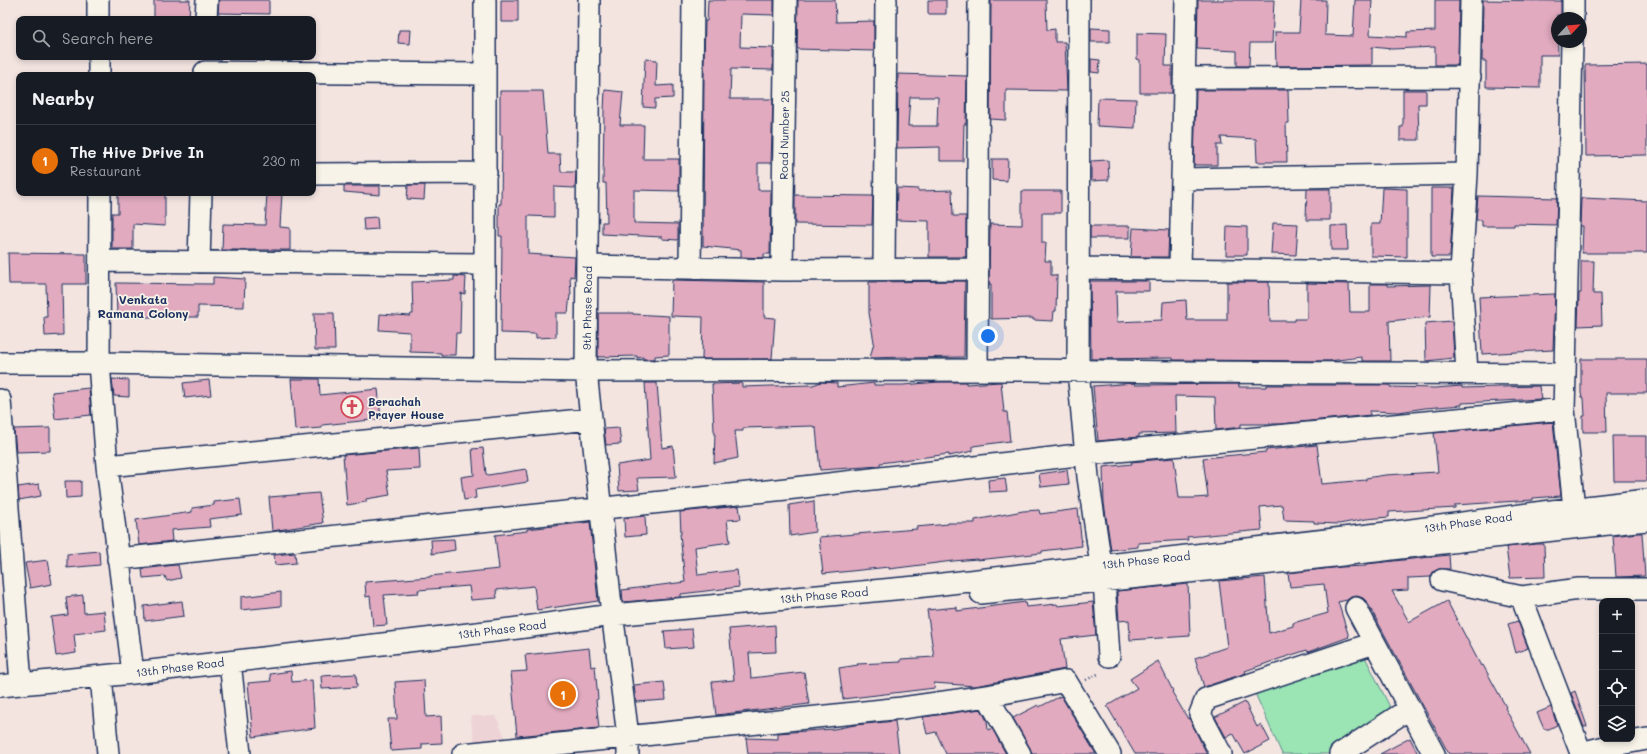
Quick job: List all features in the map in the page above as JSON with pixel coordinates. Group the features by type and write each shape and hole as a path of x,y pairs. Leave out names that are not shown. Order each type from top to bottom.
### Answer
{"street":[{"path":"98,0 98,16"},
{"path":"206,16 207,0"},
{"path":"485,0 485,368"},
{"name":"9th Phase Road","path":"589,0 586,371 600,508 628,745"},
{"path":"690,268 693,0"},
{"name":"Road Number 25","path":"782,270 786,0"},
{"path":"884,270 886,0"},
{"path":"977,370 979,0"},
{"path":"1079,0 1078,371 1086,454 1103,573 1109,656"},
{"path":"1180,268 1186,0"},
{"path":"1467,373 1461,273 1468,174 1471,0"},
{"path":"1572,12 1573,0"},
{"path":"1572,48 1564,409 1574,509"},
{"path":"99,60 99,72"},
{"path":"205,68 485,74"},
{"path":"1184,78 1470,77"},
{"path":"316,174 486,173"},
{"path":"1182,179 1468,174"},
{"path":"100,196 101,261 99,363 107,466 133,673"},
{"path":"199,262 201,196"},
{"path":"101,261 485,264"},
{"path":"588,266 782,270 978,269"},
{"path":"1078,268 1180,268 1461,273"},
{"path":"0,363 485,368 586,371 977,370 1565,374"},
{"path":"0,400 21,684"},
{"path":"118,559 786,489 1086,454 1564,409"},
{"path":"107,466 591,419"},
{"name":"13th Phase Road","path":"1166,566 1404,531 1647,500"},
{"name":"13th Phase Road","path":"0,699 613,622 916,587 1041,580 1166,566 1647,520"},
{"path":"1442,580 1522,597 1579,589 1647,589"},
{"path":"1522,597 1580,754 1609,746 1647,739"},
{"path":"1356,608 1434,754"},
{"name":"13th Phase Road","path":"0,686 563,629"},
{"path":"1221,754 1200,714 1206,699 1374,643"},
{"path":"231,671 240,754"},
{"path":"463,754 628,745 988,696 1066,681 1110,754"},
{"path":"102,687 108,754"},
{"path":"988,696 1020,754"},
{"path":"1340,754 1409,709"}],"shaded area":[{"path":"470,716 496,716 506,740 475,743"}],"green space":[{"path":"1364,655 1392,711 1327,754 1282,754 1254,691"}],"building":[{"path":"154,0 190,0 189,16 154,16"},
{"path":"219,0 269,0 269,14 218,13"},
{"path":"501,0 518,0 518,22 501,22"},
{"path":"708,0 774,0 774,15 741,14 740,47 773,48 773,70 731,69 730,99 773,99 771,163 758,163 758,190 771,190 770,254 764,254 764,258 741,257 741,250 703,246 704,62 705,21 707,21"},
{"path":"798,0 835,0 836,22 874,21 874,51 797,49"},
{"path":"928,0 946,0 946,14 928,14"},
{"path":"991,0 1046,0 1047,30 1055,29 1055,42 1065,42 1067,91 1006,90 1006,120 990,119"},
{"path":"1198,0 1274,0 1272,43 1250,43 1249,66 1237,66 1237,51 1197,49"},
{"path":"1301,0 1326,0 1325,35 1353,36 1355,0 1372,0 1370,35 1407,37 1407,32 1435,31 1435,0 1459,0 1458,65 1435,65 1435,47 1392,49 1372,47 1372,65 1276,66 1275,32 1299,32"},
{"path":"1483,0 1561,1 1561,12 1551,12 1551,48 1558,48 1558,55 1540,55 1540,88 1486,87 1486,61 1482,61"},
{"path":"1091,28 1110,29 1110,42 1091,42"},
{"path":"399,30 411,30 410,44 398,43"},
{"path":"1137,33 1166,34 1165,66 1172,66 1172,93 1140,93 1140,60 1137,59"},
{"path":"645,59 657,60 656,86 673,85 673,98 655,99 655,108 643,107"},
{"path":"1091,59 1100,60 1099,73 1091,72"},
{"path":"1647,64 1647,155 1586,156 1585,65"},
{"path":"898,74 967,76 966,124 964,124 963,161 940,161 940,147 897,148","holes":["910,97 938,97 937,126 908,126"]},
{"path":"605,90 623,92 620,125 644,125 643,159 679,159 679,191 634,190 634,223 678,224 678,240 662,239 662,237 602,234 602,222 607,222 606,183 603,183"},
{"path":"1196,90 1288,90 1289,123 1286,123 1287,162 1257,162 1256,139 1221,137 1222,145 1217,145 1217,165 1194,165"},
{"path":"1403,90 1426,90 1426,104 1418,104 1419,140 1400,140 1400,127 1403,127"},
{"path":"500,91 543,91 548,154 560,154 561,172 576,172 575,188 554,187 554,217 528,216 528,254 575,257 574,277 570,276 571,295 568,313 556,313 556,337 536,338 536,334 501,333 502,236 499,236 499,204 501,204 502,135 500,135"},
{"path":"1098,98 1136,99 1135,128 1097,126"},
{"path":"992,159 1008,159 1007,181 992,180"},
{"path":"1108,160 1109,180 1091,181 1091,161"},
{"path":"408,185 425,185 424,200 407,199"},
{"path":"344,186 380,186 380,195 344,192"},
{"path":"897,188 918,189 918,191 952,190 953,216 966,216 966,257 929,257 929,221 896,220"},
{"path":"1382,188 1407,189 1407,257 1371,256 1371,224 1380,224"},
{"path":"1431,188 1454,188 1450,257 1431,257"},
{"path":"1307,189 1330,189 1330,220 1306,220"},
{"path":"1022,191 1061,191 1061,213 1042,213 1042,243 1046,243 1045,261 1051,261 1051,275 1057,275 1056,311 1054,311 1053,321 1033,320 1033,318 991,319 991,284 989,284 990,224 1022,225"},
{"path":"795,195 873,196 872,225 795,224"},
{"path":"118,196 165,196 165,226 133,224 133,249 112,249 112,213 118,213"},
{"path":"267,196 282,196 280,227 290,228 290,250 222,250 223,224 265,225"},
{"path":"1478,196 1557,198 1556,225 1514,224 1514,226 1482,226 1482,220 1476,220"},
{"path":"1581,199 1647,201 1647,253 1582,253 1583,226 1580,226"},
{"path":"377,217 378,229 364,230 363,218"},
{"path":"1273,223 1298,224 1296,255 1271,254"},
{"path":"1347,225 1348,250 1331,250 1331,226"},
{"path":"1090,226 1130,226 1130,238 1090,238"},
{"path":"1227,226 1247,227 1247,255 1226,255"},
{"path":"1133,228 1169,230 1168,257 1131,257"},
{"path":"8,253 86,254 86,284 62,284 63,335 45,336 44,317 47,317 46,284 9,284"},
{"path":"1581,261 1594,261 1593,294 1601,294 1602,325 1578,326 1579,293 1581,293"},
{"path":"454,276 466,277 465,294 461,293 460,333 456,333 455,355 410,352 410,332 379,330 380,314 410,316 413,314 412,282 454,280"},
{"path":"213,277 245,279 244,307 198,306 198,317 117,317 116,283 213,284"},
{"path":"672,280 764,282 764,317 775,318 772,359 702,359 703,317 671,316"},
{"path":"965,281 964,357 870,358 874,342 869,313 869,282"},
{"path":"1090,281 1149,281 1149,291 1116,291 1117,322 1162,320 1163,302 1186,300 1187,320 1227,320 1227,282 1269,282 1270,321 1295,321 1295,319 1307,319 1307,283 1349,284 1350,312 1370,312 1370,284 1387,284 1387,286 1431,285 1430,317 1389,321 1390,361 1362,361 1362,357 1329,361 1173,360 1173,358 1091,359"},
{"path":"1555,294 1553,350 1482,354 1479,297"},
{"path":"314,313 334,313 335,350 315,350"},
{"path":"598,313 633,313 669,316 669,355 655,356 655,359 643,359 643,357 637,358 637,356 598,357"},
{"path":"1452,321 1454,358 1426,361 1425,323"},
{"path":"1581,359 1647,359 1647,393 1606,393 1607,432 1583,432 1583,416 1585,416 1584,398 1582,398 1581,393"},
{"path":"112,379 129,380 129,397 114,396"},
{"path":"291,379 319,379 320,395 378,389 381,419 322,425 322,428 295,430"},
{"path":"209,380 211,395 185,398 183,383"},
{"path":"821,382 837,383 837,387 874,383 874,385 903,385 938,382 966,382 966,384 1001,382 1004,412 1007,412 1010,441 973,446 973,451 949,456 949,454 880,463 880,466 820,470 816,428 813,426 743,428 743,431 735,431 738,458 714,463 715,432 712,384 742,383 742,387 813,385"},
{"path":"645,383 657,383 662,448 673,446 676,477 637,478 639,490 619,491 617,465 650,460"},
{"path":"1135,383 1135,385 1239,384 1239,387 1267,387 1267,385 1390,385 1390,387 1435,388 1462,386 1462,388 1539,386 1541,399 1462,403 1462,405 1399,412 1370,411 1370,415 1280,424 1241,424 1241,427 1216,430 1215,397 1175,396 1176,433 1139,434 1139,437 1098,441 1093,386"},
{"path":"89,388 91,415 55,419 52,392"},
{"path":"1553,422 1561,496 1533,498 1533,500 1455,505 1455,508 1389,512 1389,517 1366,519 1339,524 1284,520 1282,505 1260,507 1262,530 1187,537 1188,540 1138,543 1138,547 1111,550 1104,503 1103,467 1132,464 1131,462 1174,458 1179,498 1208,497 1203,458 1317,445 1322,484 1366,480 1366,478 1385,475 1438,472 1434,433"},
{"path":"50,428 50,451 16,452 14,429"},
{"path":"619,428 621,444 606,445 604,429"},
{"path":"1613,436 1647,436 1647,481 1614,481"},
{"path":"419,448 420,469 386,471 390,495 366,499 366,502 347,505 343,455"},
{"path":"483,448 486,474 488,475 526,469 528,482 475,490 476,498 464,500 461,477 474,475 472,449"},
{"path":"1067,470 1069,484 1041,487 1039,474"},
{"path":"1005,478 1007,491 989,492 988,480"},
{"path":"65,481 81,481 81,497 66,498"},
{"path":"39,484 41,496 19,500 18,487"},
{"path":"319,493 323,523 272,531 269,497"},
{"path":"240,499 242,515 209,519 210,527 171,530 172,541 139,545 136,520 192,512 192,508 214,505 214,502"},
{"path":"814,501 815,532 790,536 789,505"},
{"path":"739,506 741,519 727,520 730,542 695,547 698,575 737,570 739,587 681,594 681,597 623,602 622,590 685,582 680,534 680,512"},
{"path":"1078,509 1082,546 1042,551 1042,553 953,561 889,569 889,567 823,574 819,537 917,529 916,527 948,523 975,523 975,520 1023,511 1039,510 1040,514"},
{"path":"645,516 646,535 625,537 624,518"},
{"path":"590,522 598,601 537,610 534,586 496,590 497,598 471,600 469,586 418,590 419,593 384,595 387,625 373,626 370,596 366,597 365,582 430,577 499,569 495,535 527,531 527,529"},
{"path":"1642,533 1645,576 1616,577 1613,536"},
{"path":"454,539 455,550 432,554 431,540"},
{"path":"1544,544 1545,577 1510,578 1506,547"},
{"path":"99,551 100,565 67,568 67,554"},
{"path":"295,553 296,563 275,565 274,555"},
{"path":"1449,555 1450,569 1439,569 1433,572 1431,577 1408,578 1408,590 1392,591 1409,622 1447,601 1481,666 1483,665 1506,707 1505,708 1530,754 1449,754 1367,602 1363,598 1357,596 1338,602 1349,637 1308,652 1307,650 1273,661 1245,671 1246,673 1204,687 1195,658 1227,647 1219,581 1265,577 1269,633 1293,626 1293,623 1328,613 1324,584 1290,587 1288,573 1341,567 1366,566 1366,564"},
{"path":"48,560 52,584 30,588 25,563"},
{"path":"178,565 181,578 167,581 165,576 143,578 142,569"},
{"path":"1188,584 1190,636 1130,640 1129,620 1119,621 1117,591"},
{"path":"281,592 281,606 241,610 241,597"},
{"path":"83,595 84,613 104,611 106,630 74,634 76,653 56,656 51,617 68,615 66,597"},
{"path":"182,601 184,616 145,621 144,606"},
{"path":"1025,602 1026,607 1057,604 1058,606 1093,602 1096,635 1061,639 1065,669 975,686 934,683 935,688 843,699 839,668 858,665 857,664 901,662 901,659 934,657 927,610 957,607 957,611"},
{"path":"1518,621 1528,648 1516,653 1508,624"},
{"path":"775,625 776,652 749,653 751,678 804,672 809,704 716,715 712,682 734,680 729,629"},
{"path":"692,629 694,647 666,649 664,631"},
{"path":"589,648 591,667 595,666 599,728 517,736 511,672 527,671 525,655"},
{"path":"1158,661 1173,691 1172,692 1188,719 1189,718 1207,754 1135,754 1107,706 1137,688 1130,679"},
{"path":"291,671 292,682 312,680 315,728 253,737 248,683 271,681 270,674"},
{"path":"356,674 357,687 322,689 321,676"},
{"path":"424,680 426,717 441,716 442,743 422,744 422,749 391,751 388,719 397,719 395,682"},
{"path":"664,682 666,700 636,702 634,685"},
{"path":"1575,691 1587,726 1584,727 1571,693"},
{"path":"1061,696 1096,754 1032,754 1013,718 1038,705 1039,707"},
{"path":"1245,702 1257,727 1261,724 1270,741 1245,754 1233,733 1226,737 1215,717"},
{"path":"1551,707 1557,725 1549,729 1544,729 1537,713"},
{"path":"981,709 987,721 988,730 992,728 1006,754 946,754 936,732 927,734 923,717"},
{"path":"895,721 899,754 748,754 746,738 778,739 778,733 834,729 855,725"},
{"path":"1410,738 1418,754 1380,754"}],"place":[{"name":"Berachah Prayer House","path":"352,407"},
{"name":"The Hive Drive In","path":"563,694"}],"district":[{"name":"Venkata Ramana Colony","path":"143,306"}]}
